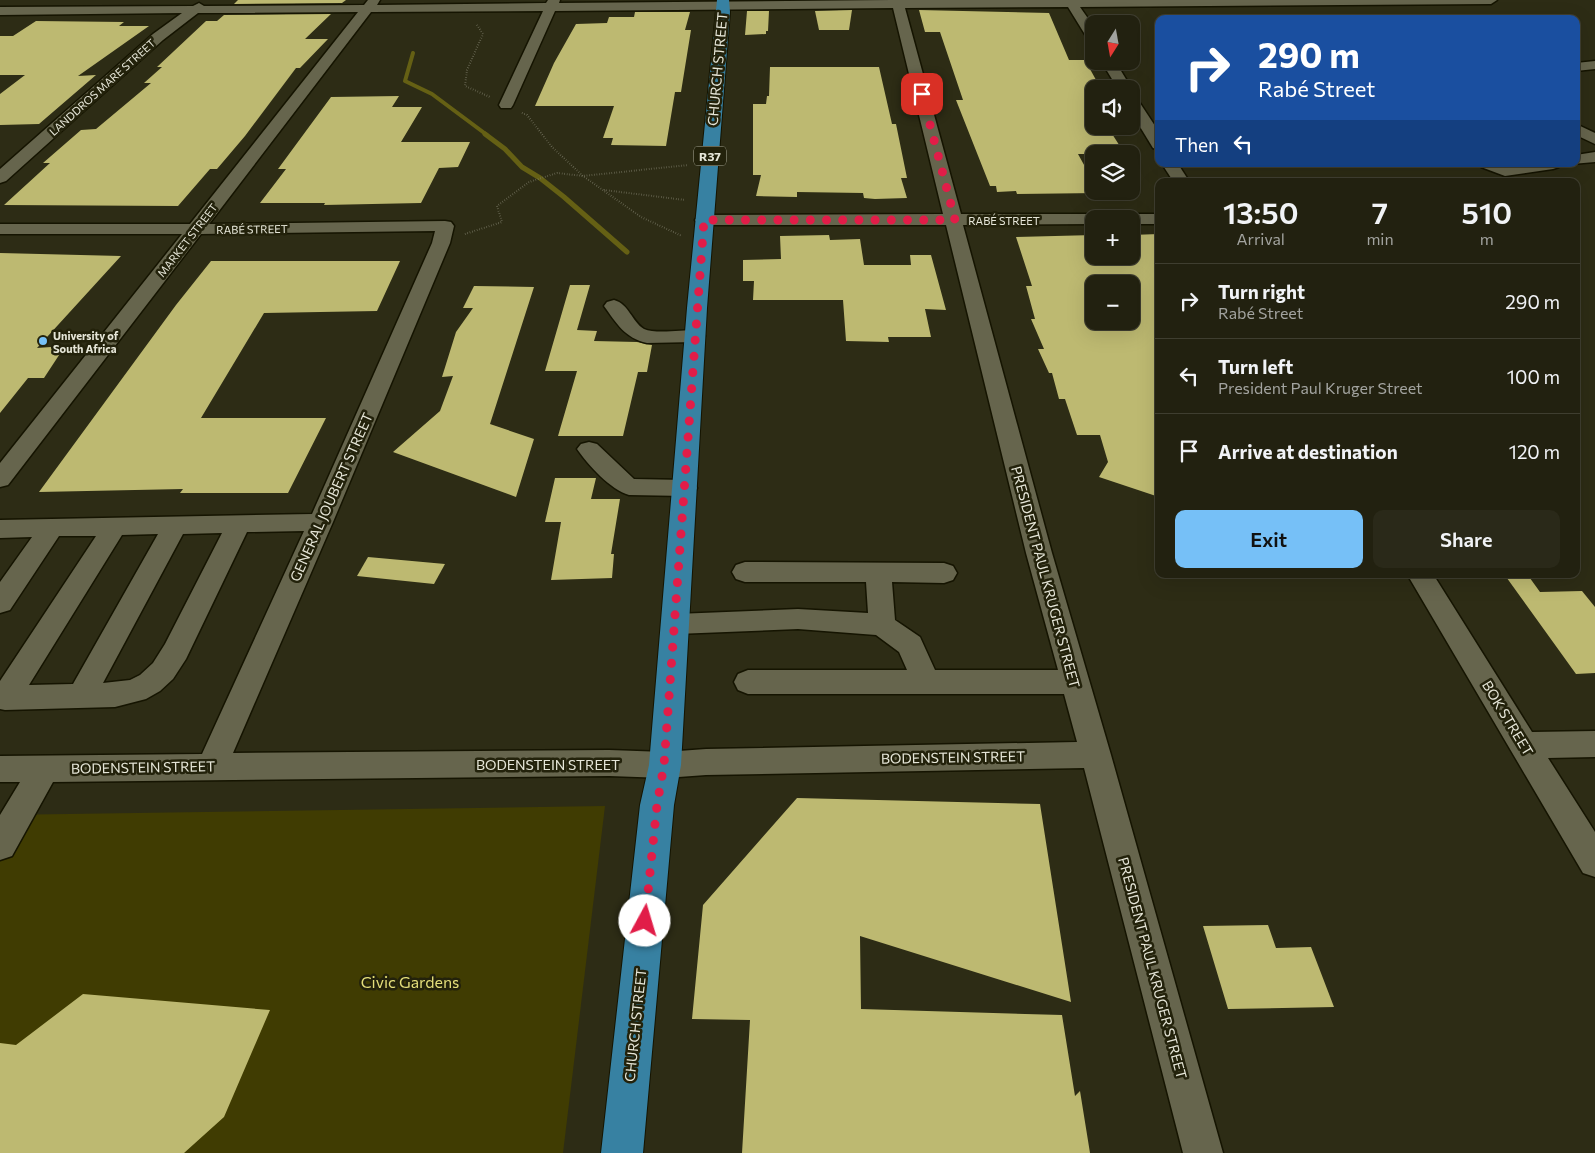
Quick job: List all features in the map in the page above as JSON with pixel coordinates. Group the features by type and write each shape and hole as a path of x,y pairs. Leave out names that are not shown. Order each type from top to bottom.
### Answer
{"main road":[{"name":"CHURCH STREET","path":"622,1153 657,805 664,765 676,624 701,248 723,2"}],"street":[{"path":"0,21 32,0"},
{"name":"LANDDROS MARE STREET","path":"0,178 158,37 207,0"},
{"path":"1362,0 1373,13"},
{"path":"0,12 196,10 370,4 1491,0"},
{"name":"PRESIDENT PAUL KRUGER STREET","path":"898,2 1039,553 1096,755 1203,1153"},
{"path":"1072,2 1085,23"},
{"name":"MARKET STREET","path":"0,479 370,4"},
{"path":"506,105 552,4"},
{"path":"1580,67 1595,65"},
{"path":"1140,114 1155,139"},
{"path":"1580,131 1595,139"},
{"path":"1580,160 1595,158"},
{"path":"1172,167 1179,178"},
{"path":"1495,167 1504,171 1532,167"},
{"path":"1140,219 1155,219"},
{"name":"RABÉ STREET","path":"704,220 1085,220"},
{"name":"RABÉ STREET","path":"0,229 455,230"},
{"name":"GENERAL JOUBERT STREET","path":"212,766 321,522 441,243 455,230"},
{"path":"614,306 635,332 647,337 694,341"},
{"path":"589,449 620,481 629,487 685,488"},
{"path":"0,529 321,522"},
{"path":"2,697 81,697 115,695 136,691 163,671 176,651 238,525"},
{"path":"81,697 175,526"},
{"path":"2,697 114,528"},
{"path":"0,603 51,529"},
{"path":"745,572 944,574"},
{"path":"878,573 882,626"},
{"name":"BOK STREET","path":"1422,578 1592,857"},
{"path":"676,624 798,619 882,626 910,645 926,682"},
{"path":"748,682 1075,682"},
{"path":"1524,744 1595,744"},
{"name":"BODENSTEIN STREET","path":"0,769 609,763 664,765 706,762 1096,755"},
{"path":"0,845 44,769"}],"path":[{"path":"474,21 483,34 467,70 465,86 527,115 552,148 583,176 641,216 669,229 701,248"},
{"path":"455,230 502,222 497,206 529,182 557,173 583,176 709,164"},
{"path":"603,190 706,201"}],"green space":[{"name":"Civic Gardens","path":"605,806 563,1153 0,1153 0,815"}],"building":[{"path":"238,0 346,0 342,3 234,4"},
{"path":"852,10 849,30 819,30 815,11"},
{"path":"919,10 1049,13 1069,60 1085,60 1085,70 1091,70 1096,80 1085,80 1085,135 1113,135 1119,145 1085,145 1085,154 1078,154 1085,167 1085,193 1017,194 1016,191 997,192 996,186 990,186 956,100 963,100 940,32 925,32"},
{"path":"747,11 769,11 768,31 766,31 766,34 745,35"},
{"path":"635,12 690,12 685,30 691,30 681,92 675,92 666,146 611,145 613,138 603,138 614,106 535,106 554,63 576,24 607,23 609,17 634,17"},
{"path":"331,14 305,39 328,39 300,68 296,68 245,136 217,169 210,169 178,206 4,205 50,163 43,163 81,130 96,129 151,83 144,83 162,67 157,67 206,21 217,21 224,15"},
{"path":"36,21 124,22 119,26 149,26 78,76 96,75 39,124 0,125 0,94 25,75 0,75 0,36 13,36"},
{"path":"770,67 879,67 892,124 896,124 907,178 901,178 907,198 875,199 864,198 863,193 797,192 797,197 756,196 761,175 753,175 753,104 766,104 767,96 769,96"},
{"path":"399,96 392,107 422,107 401,142 470,142 458,167 439,168 421,203 324,205 325,203 260,203 286,169 278,169 331,97"},
{"path":"1155,234 1155,496 1099,477 1108,462 1100,435 1077,435 1065,399 1059,399 1052,373 1049,373 1038,349 1044,349 1031,319 1035,319 1026,286 1032,286 1016,237 1085,235 1085,265 1140,265 1140,235"},
{"path":"829,235 830,240 860,239 864,265 911,265 910,255 931,255 946,310 925,309 931,337 888,337 889,342 846,341 843,300 753,300 754,281 743,281 743,260 781,259 780,236"},
{"path":"0,253 121,256 37,348 65,346 44,378 28,378 0,413"},
{"path":"211,261 400,261 377,311 264,313 201,418 326,418 288,493 180,493 183,489 39,492 176,305"},
{"path":"570,285 590,285 577,330 597,331 594,341 637,342 652,345 647,372 638,372 623,436 558,436 577,371 545,371"},
{"path":"474,286 534,287 490,424 534,439 516,497 393,452 440,411 453,376 442,377 456,332 473,308 463,308"},
{"path":"555,478 596,478 591,499 620,499 611,554 614,554 612,578 551,580 561,522 545,522"},
{"path":"368,557 445,564 434,584 357,576"},
{"path":"1507,578 1530,578 1540,592 1582,591 1595,607 1595,673 1576,674"},
{"path":"797,798 1040,804 1071,1002 860,936 861,1009 1062,1015 1075,1096 1080,1091 1090,1153 742,1153 750,1020 692,1019 703,905"},
{"path":"1268,925 1276,948 1311,947 1334,1007 1228,1009 1203,926"},
{"path":"83,994 270,1010 224,1117 184,1153 0,1153 0,1043 16,1045"}],"waterway":[{"path":"413,53 405,81 432,94 487,135"},
{"path":"485,134 505,149 522,167 540,178 564,197 627,252"}],"place":[{"name":"University of South Africa","path":"43,341"}],"route":[{"path":"645,921 657,805 664,765 676,624 704,220 955,220 922,94"}]}
